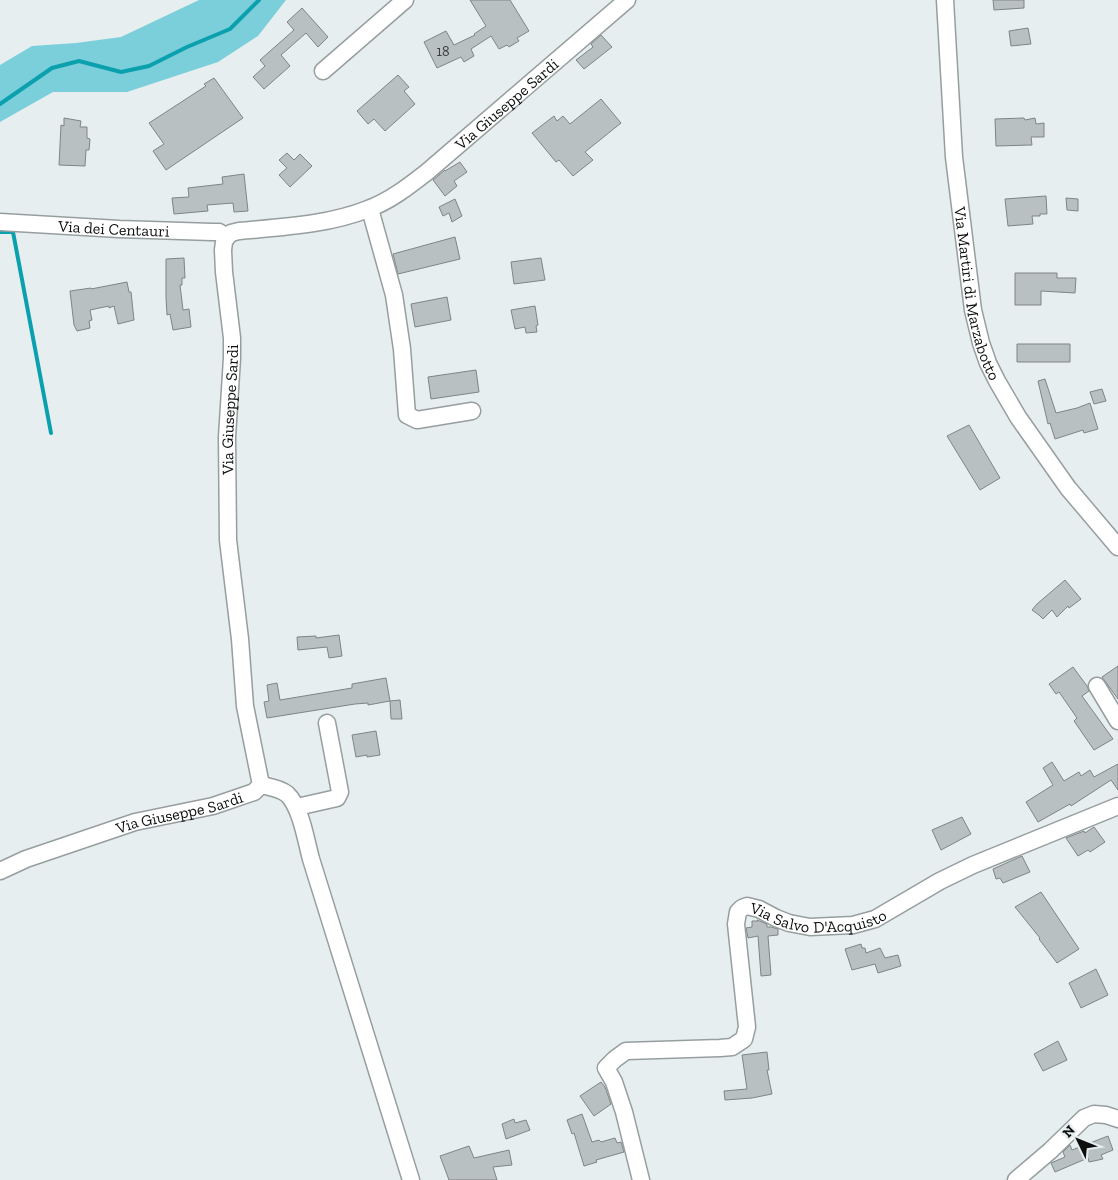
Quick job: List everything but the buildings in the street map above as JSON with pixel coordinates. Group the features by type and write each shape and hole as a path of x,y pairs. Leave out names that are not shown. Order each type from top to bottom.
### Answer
{"street":[{"path":"323,71 405,0"},
{"name":"Via Giuseppe Sardi","path":"0,871 26,859 135,822 213,806 254,792 261,785 246,706 228,540 227,437 232,338 223,258 224,242 227,237 231,233 239,231 313,223 350,215 370,209 394,196 427,172 627,0"},
{"name":"Via Martiri di Marzabotto","path":"945,0 954,157 973,310 981,343 996,381 1018,417 1068,488 1118,547"},
{"path":"370,209 394,295 402,349 407,416 417,420 472,411"},
{"name":"Via dei Centauri","path":"0,222 119,229 219,232 227,237"},
{"path":"1097,686 1118,721"},
{"path":"297,807 337,798 340,792 326,723"},
{"path":"261,785 277,788 287,794 297,807 310,860 412,1180"},
{"name":"Via Salvo D'Acquisto","path":"642,1180 617,1089 606,1068 626,1051 732,1047 744,1039 747,1027 736,924 738,912 742,908 747,906 759,909 789,923 810,927 853,925 875,919 940,881 974,865 1118,806"},
{"path":"1016,1180 1084,1118 1094,1114 1118,1119"}],"shaded area":[{"path":"199,0 286,0 258,36 218,62 127,92 53,92 0,122 0,65 32,46 121,37"}],"waterway":[{"path":"0,104 52,68 79,61 121,72 149,66 230,29 259,0"},
{"path":"0,232 13,232 51,433"}]}
